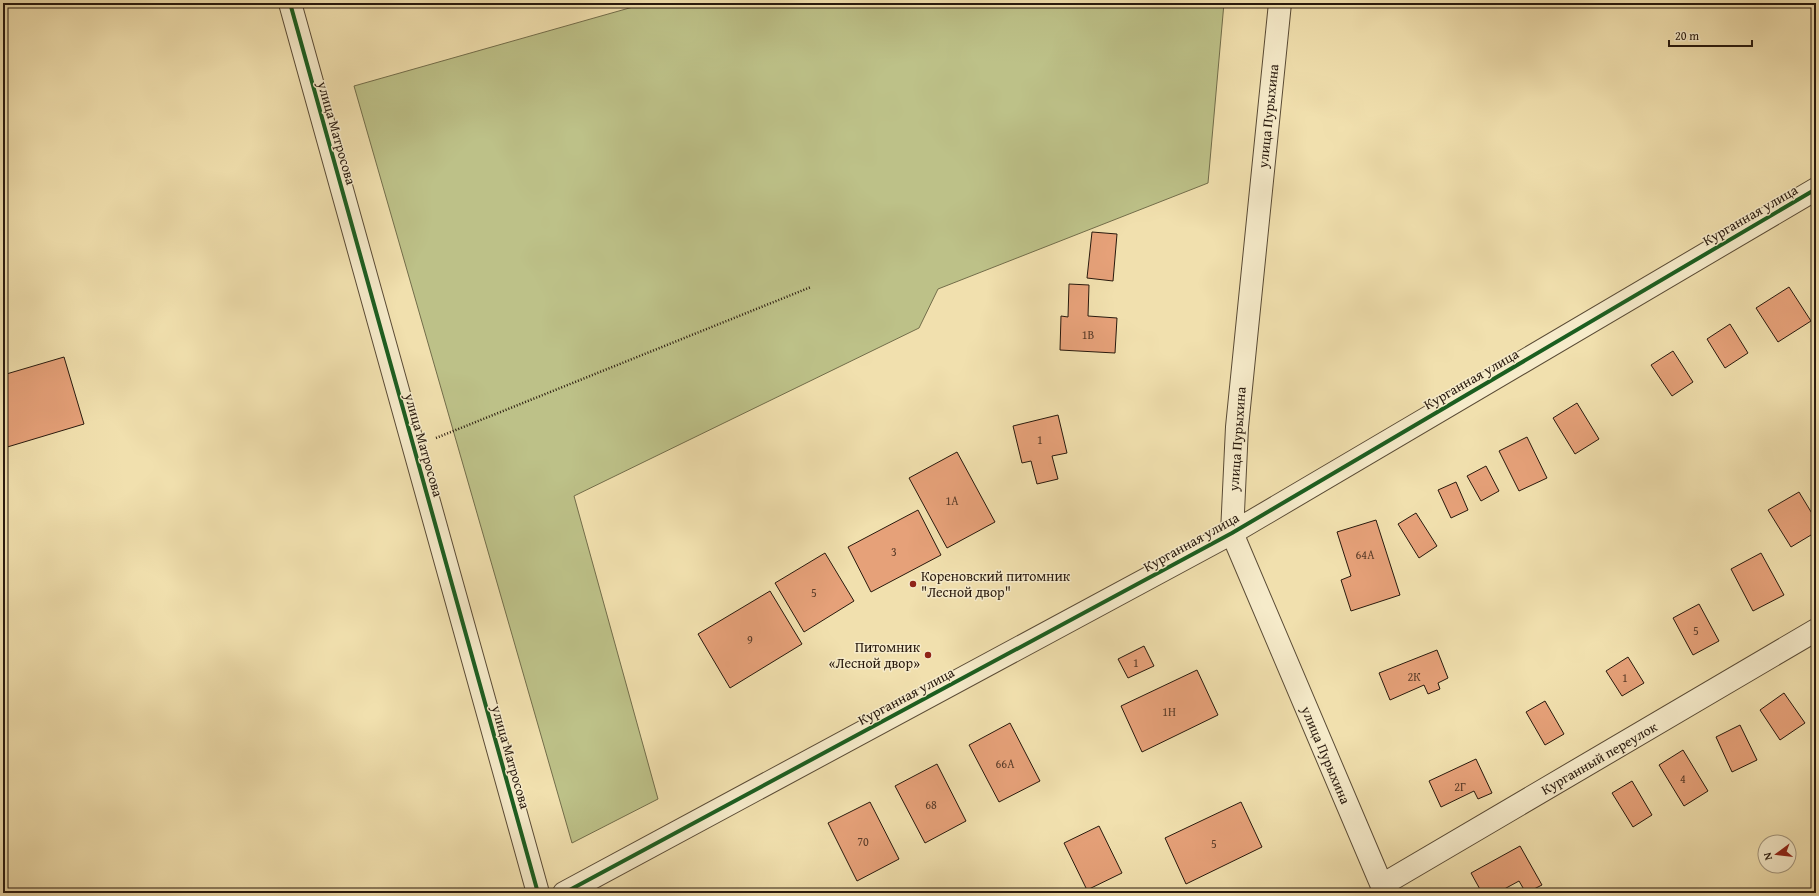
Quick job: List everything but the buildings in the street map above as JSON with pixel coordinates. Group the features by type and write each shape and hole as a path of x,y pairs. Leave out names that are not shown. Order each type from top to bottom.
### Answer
{"street":[{"name":"улица Матросова","path":"290,3 538,893"},
{"name":"улица Пурыхина","path":"1280,3 1237,427 1232,533 1384,889"},
{"name":"Курганная улица","path":"564,893 1232,533 1816,189"},
{"name":"Курганный переулок","path":"1384,889 1816,630"}],"path":[{"path":"414,448 811,287"}],"green space":[{"path":"647,3 1224,3 1208,183 938,289 919,328 574,496 658,799 572,843 354,86"}],"cycle path":[{"path":"290,3 538,893"},
{"path":"564,893 1232,533 1816,189"}],"place":[{"name":"Кореновский питомник \"Лесной двор\"","path":"913,584"},
{"name":"Питомник «Лесной двор»","path":"928,655"}]}
